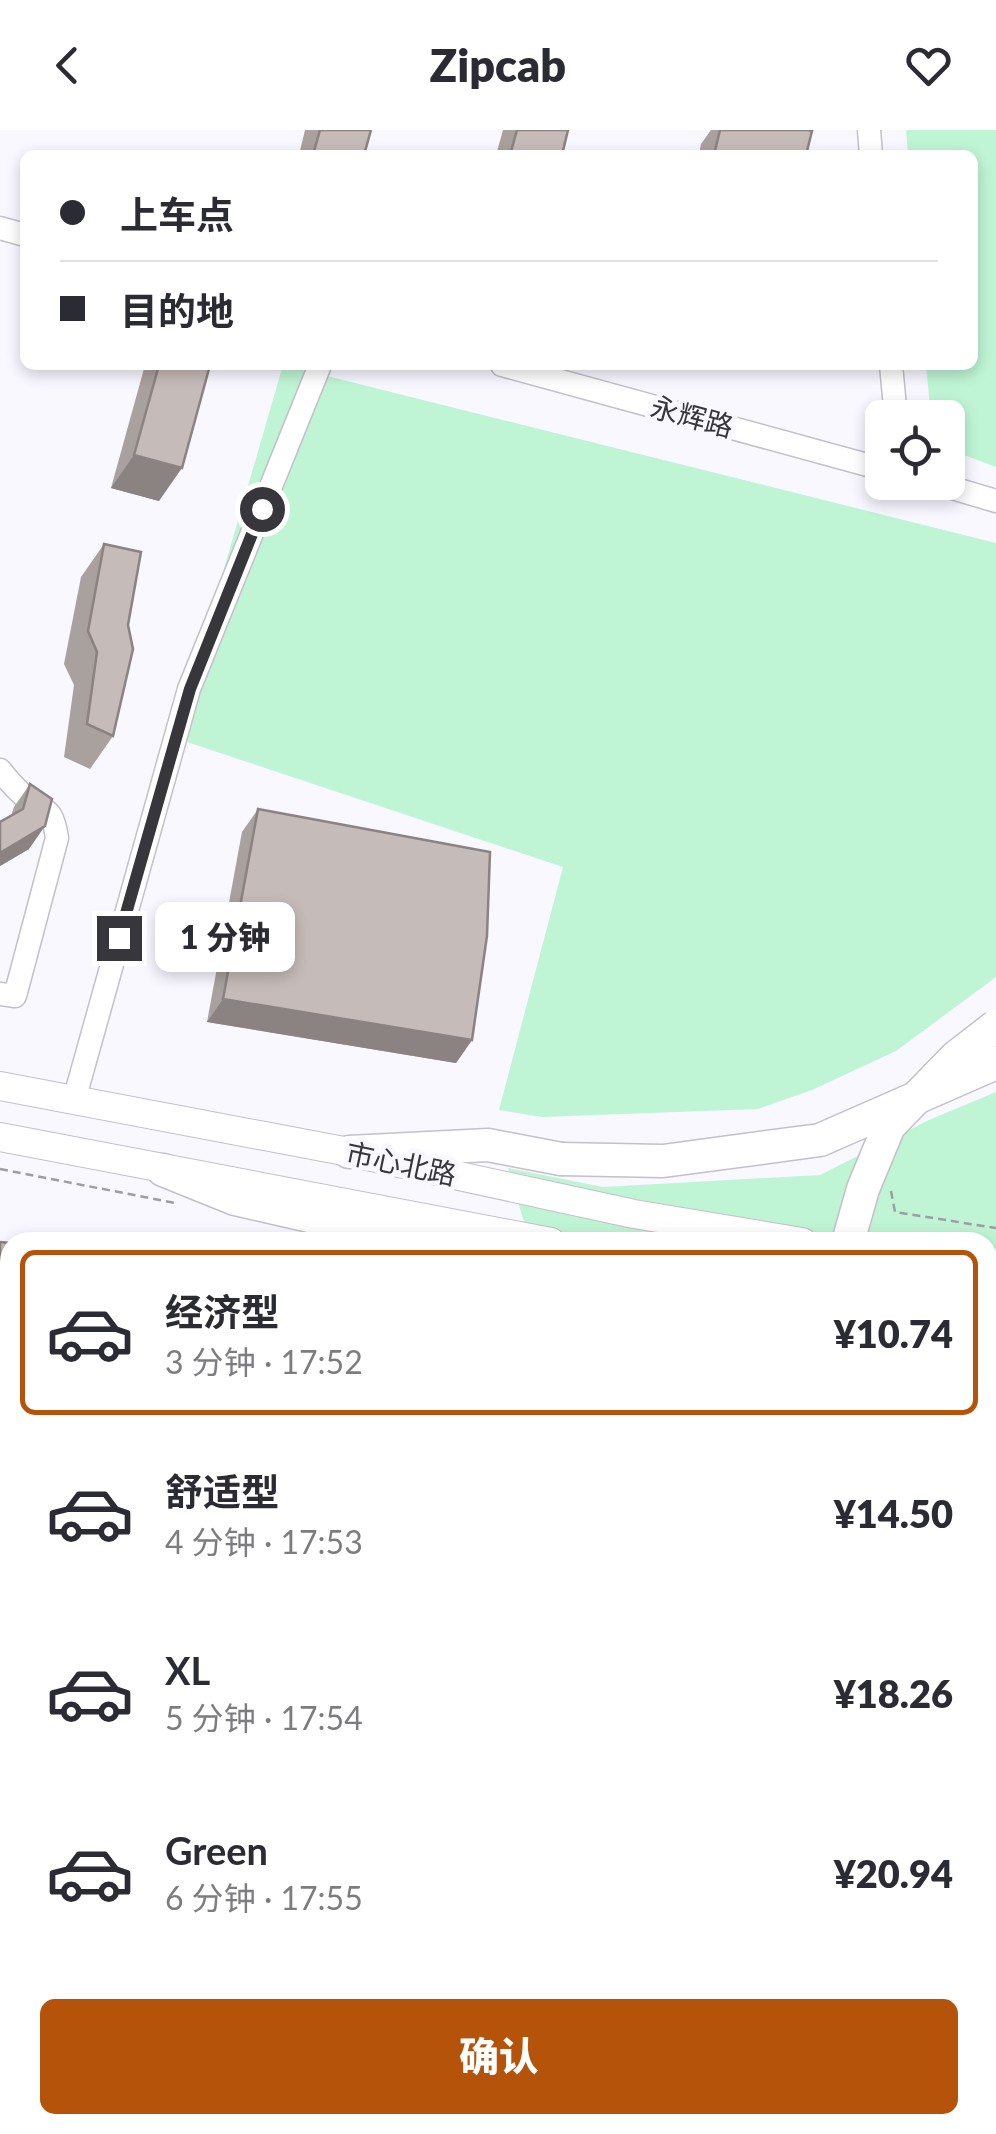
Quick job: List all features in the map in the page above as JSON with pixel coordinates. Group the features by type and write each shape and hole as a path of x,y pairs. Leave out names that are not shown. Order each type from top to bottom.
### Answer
{"highway":[{"path":"851,1232 863,1189 890,1126 956,1057 996,1026"},
{"path":"349,1152 488,1145 561,1159 663,1160 820,1140 996,1064"},
{"path":"163,1170 235,1199 379,1232"}],"main road":[{"name":"市心北路","path":"0,1086 349,1152 634,1214 742,1232"},
{"name":"市心北路","path":"0,1136 497,1232"}],"street":[{"path":"78,1086 190,689 318,370"},
{"name":"永辉路","path":"520,370 865,464"},
{"path":"891,370 894,400"},
{"path":"965,492 996,501"},
{"path":"0,770 22,795 48,808 56,838 15,996 0,994"}],"path":[{"path":"0,1169 180,1204"},
{"path":"890,1184 895,1212 996,1228"}],"green space":[{"path":"906,130 996,130 996,467 965,455 965,400 929,400 926,370 978,370 978,150 908,150"},
{"path":"282,370 303,370 996,543 996,977 896,1051 812,1090 758,1109 542,1117 499,1110 563,867 175,738"},
{"path":"996,1092 996,1232 527,1232 508,1168 603,1187 820,1175 929,1120"}],"building":[{"path":"320,130 371,130 365,150 314,150"},
{"path":"517,130 568,130 563,150 511,150"},
{"path":"720,130 812,131 807,150 715,150"},
{"path":"158,370 209,370 182,468 134,455"},
{"path":"104,544 141,552 128,625 133,649 113,736 87,724 97,652 88,631"},
{"path":"30,784 52,799 45,826 0,853 0,822 23,809"},
{"path":"258,809 490,852 487,936 472,1040 223,999"}],"route":[{"path":"119,938 190,689 262,509"}]}
